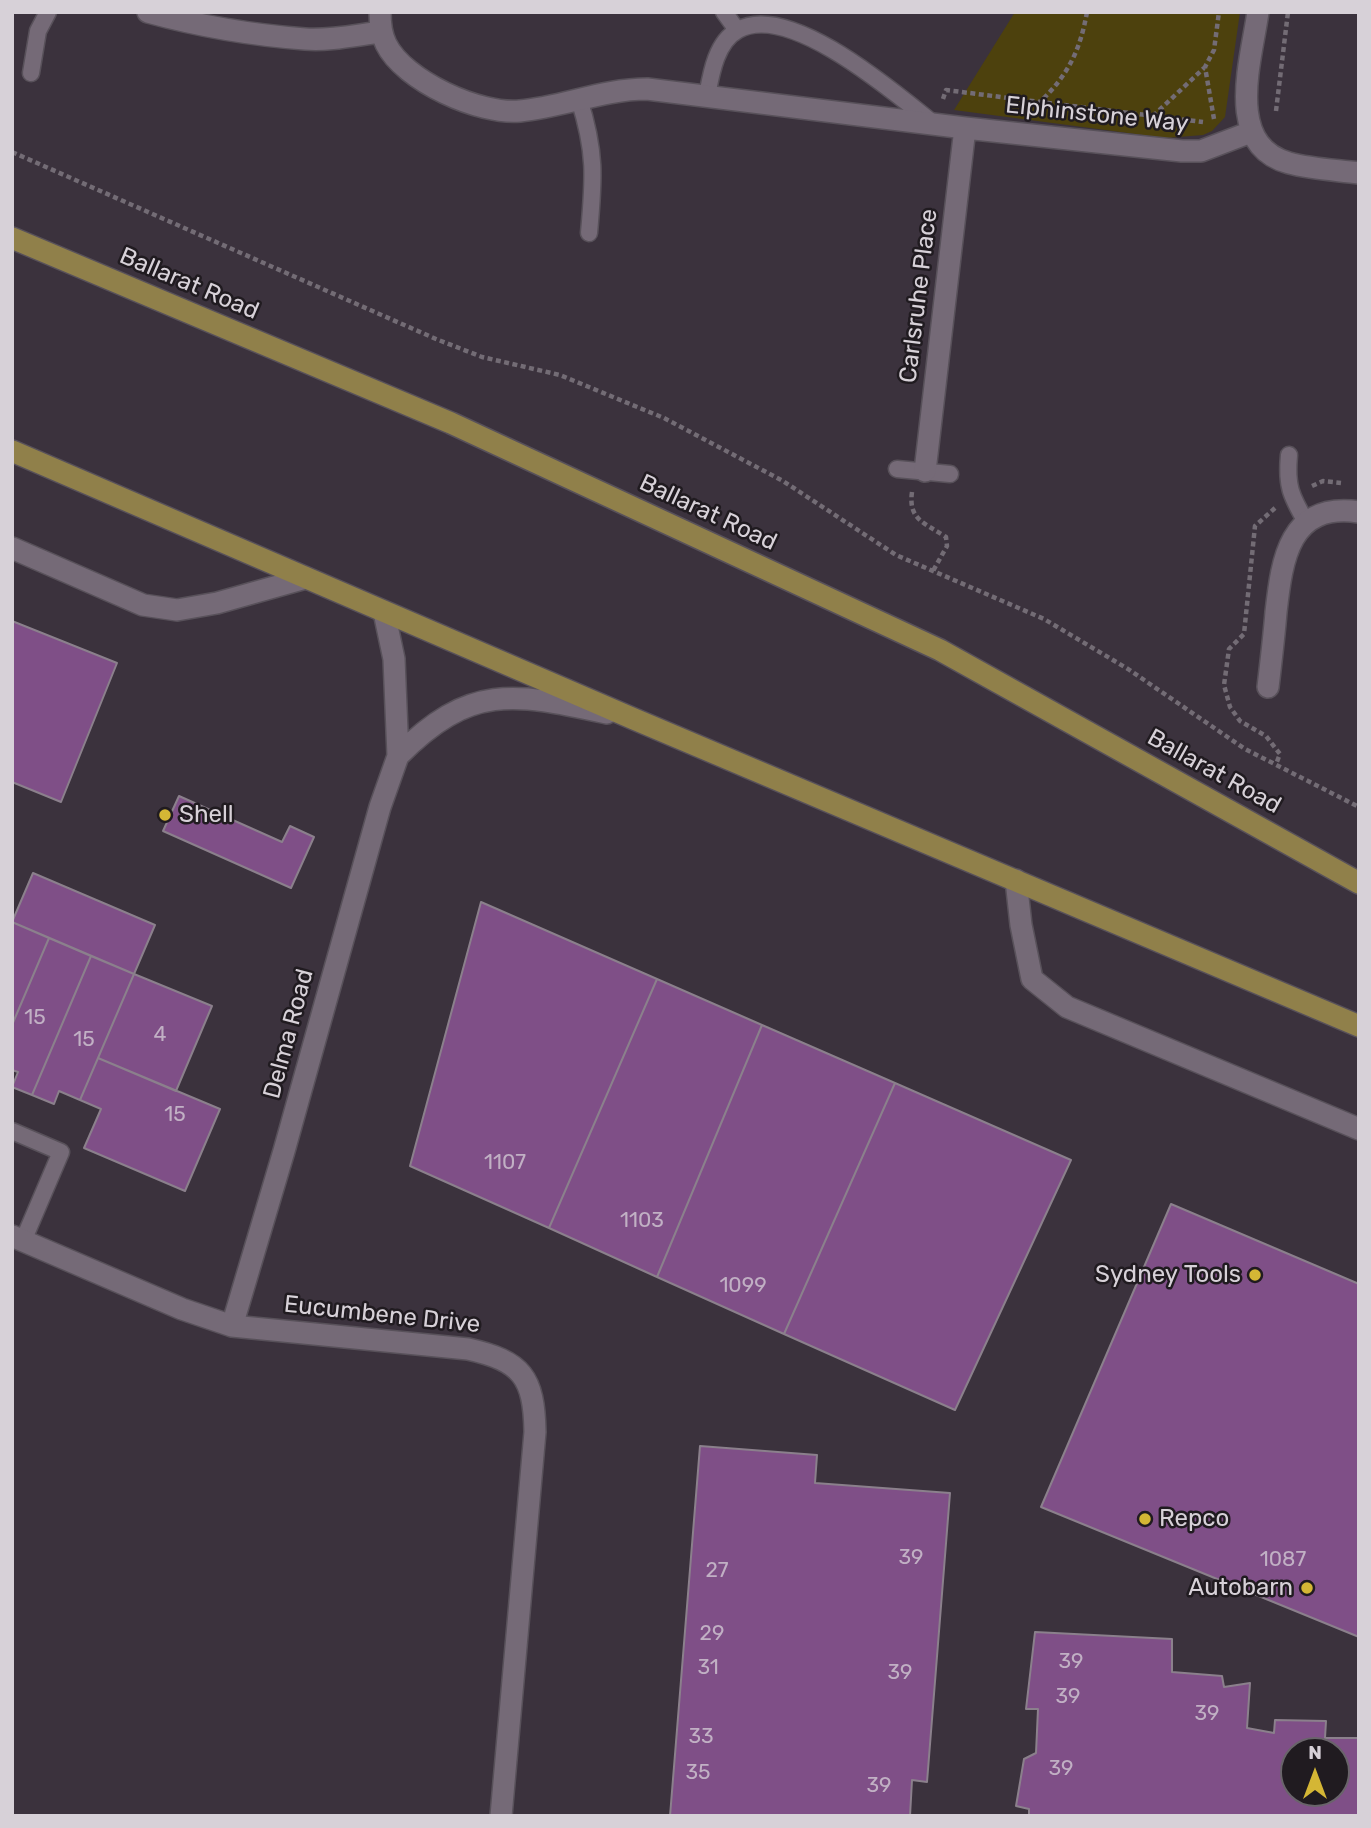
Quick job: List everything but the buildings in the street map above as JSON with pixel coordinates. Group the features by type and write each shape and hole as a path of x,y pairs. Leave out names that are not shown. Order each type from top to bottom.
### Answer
{"highway":[{"name":"Ballarat Road","path":"12,238 451,423 940,650 1359,883"},
{"path":"12,451 634,719 1359,1026"}],"street":[{"path":"148,12 218,28 306,39 381,22"},
{"path":"1258,12 1246,102 1251,132 1261,147 1272,156 1289,163 1359,173"},
{"name":"Elphinstone Way","path":"381,22 392,54 404,68 420,79 487,108 521,111 629,89 965,128 1201,151 1251,132"},
{"name":"Carlsruhe Place","path":"925,471 965,128"},
{"path":"1268,687 1280,572 1288,545 1297,530 1306,523 1331,512 1359,512"},
{"path":"12,548 143,605 177,610 217,603 306,578"},
{"name":"Delma Road","path":"232,1326 380,807 398,756 394,659 384,612"},
{"name":"Delma Road","path":"398,756 425,730 451,715 476,703 502,697 546,700 634,719"},
{"path":"1016,880 1021,925 1032,979 1067,1007 1359,1129"},
{"name":"Eucumbene Drive","path":"18,1239 182,1309 232,1326 468,1349 493,1354 515,1367 529,1384 535,1432 501,1816"}],"lane":[{"path":"31,73 38,31 48,12"},
{"path":"707,96 719,51 737,30 724,12"},
{"name":"Elphinstone Way","path":"737,30 762,23 806,36 854,62 935,124"},
{"path":"579,99 591,138 593,156 589,233"},
{"path":"1289,455 1287,476 1290,495 1306,523"},
{"path":"897,469 950,474"},
{"path":"12,1130 61,1152 18,1239"}],"path":[{"path":"1040,102 1070,68 1087,12"},
{"path":"1153,116 1205,67 1214,50 1219,12"},
{"path":"1275,119 1288,12"},
{"path":"935,124 946,90 1215,123 1205,67"},
{"path":"12,152 436,339 482,357 559,375 664,418 783,481 896,555 1044,619 1128,669 1245,749 1359,807"},
{"path":"925,471 912,494 911,510 917,518 946,537 947,546 933,571"}],"shaded area":[{"path":"1015,12 1240,12 1225,117 1212,131 1203,135 1166,138 954,110"}],"place":[{"name":"Shell","path":"165,815"},
{"name":"Sydney Tools","path":"1255,1275"},
{"name":"Repco","path":"1145,1519"},
{"name":"Autobarn","path":"1307,1588"}]}
